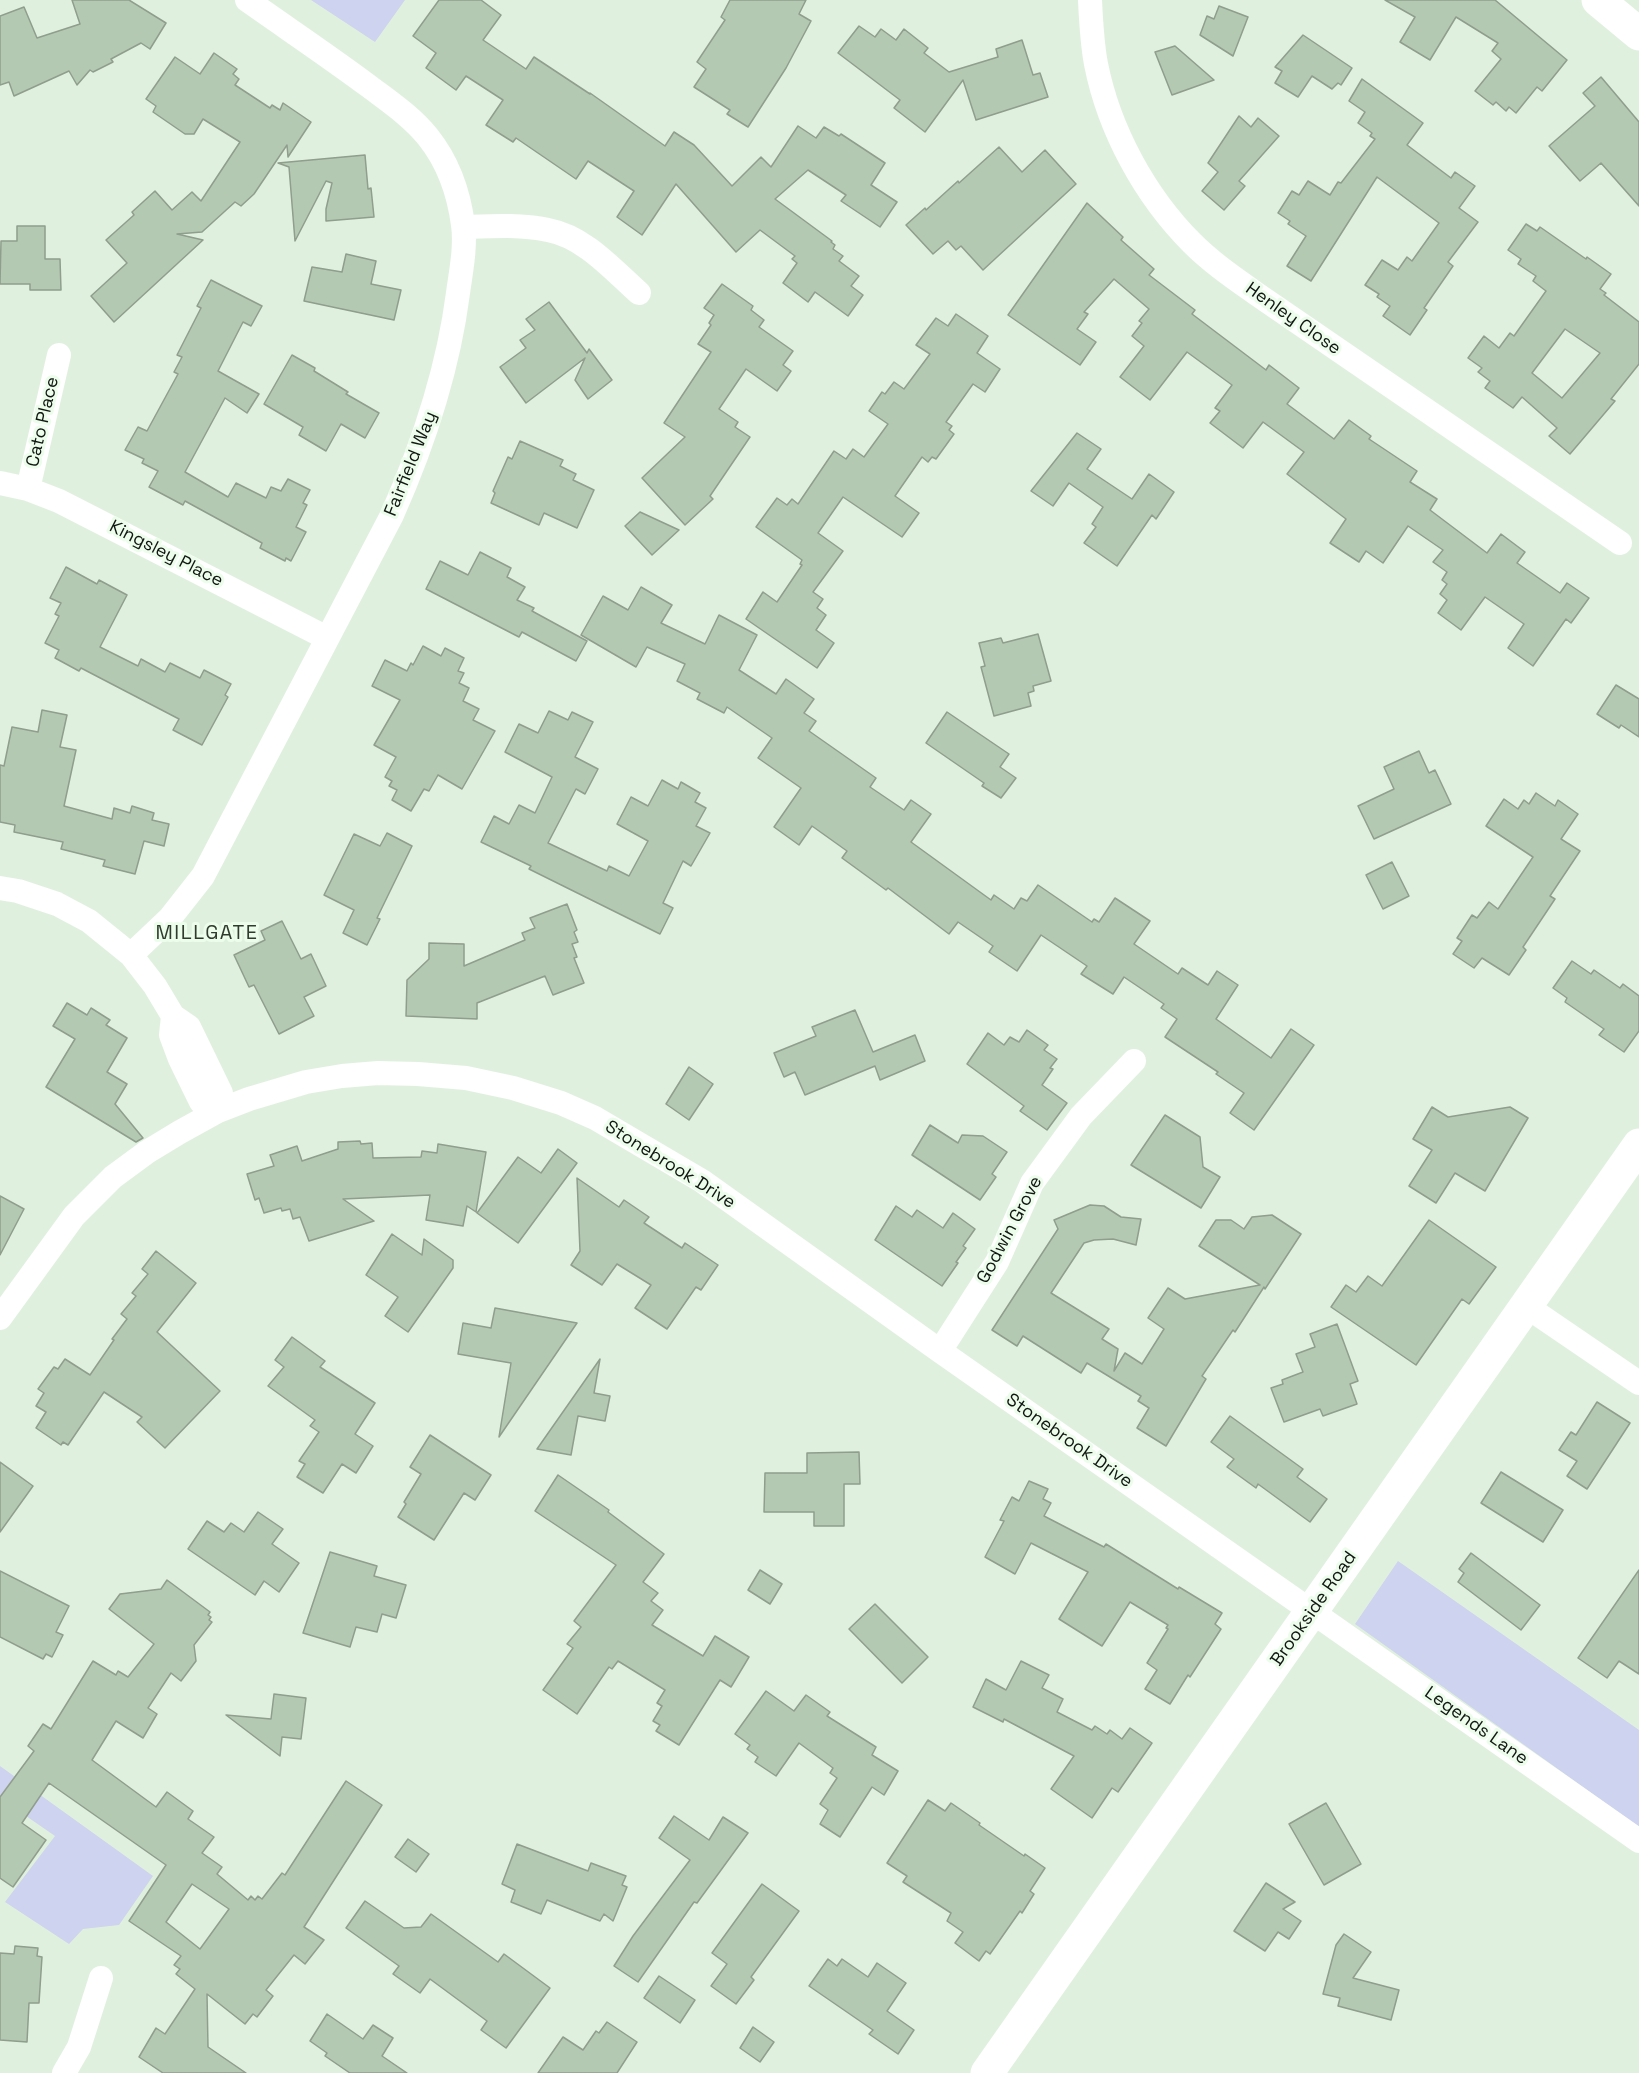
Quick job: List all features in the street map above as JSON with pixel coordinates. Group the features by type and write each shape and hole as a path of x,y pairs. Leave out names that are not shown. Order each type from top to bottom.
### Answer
{"street":[{"name":"Fairfield Way","path":"131,955 170,918 203,876 392,514 425,435 441,384 454,321 462,265 464,227 457,192 443,160 429,138 411,118 331,58 247,0"},
{"name":"Henley Close","path":"1090,0 1096,64 1103,93 1114,122 1131,159 1149,189 1174,223 1194,244 1223,270 1261,297 1620,543"},
{"path":"1598,0 1639,34"},
{"path":"464,227 521,226 549,230 579,242 607,263 639,293"},
{"name":"Cato Place","path":"28,489 59,355"},
{"name":"Kingsley Place","path":"0,483 28,489 102,521 327,638"},
{"path":"0,888 18,891 57,904 89,921 131,955 155,986 173,1016 171,1035 201,1102 218,1111"},
{"name":"Godwin Grove","path":"940,1351 997,1262 1032,1183 1081,1116 1134,1061"},
{"name":"Stonebrook Drive","path":"0,1318 74,1216 113,1178 147,1152 218,1111 306,1082 342,1076 418,1074 466,1078 513,1088 561,1103 595,1118 702,1180 940,1351 1312,1611"},
{"name":"Brookside Road","path":"987,2073 1639,1145"},
{"path":"1526,1306 1639,1383"},
{"name":"Legends Lane","path":"1312,1611 1639,1841"},
{"path":"64,2073 79,2047 101,1978"}],"shaded area":[{"path":"311,0 405,0 375,42"},
{"path":"1398,1561 1639,1730 1639,1827 1355,1624"},
{"path":"0,1766 153,1876 119,1925 83,1929 69,1944 5,1902 55,1836 0,1798"}],"building":[{"path":"72,0 129,0 166,23 150,49 141,43 111,59 113,62 93,72 90,70 77,85 69,71 14,96 9,82 0,85 0,16 24,7 37,38 80,24"},
{"path":"439,0 481,0 501,15 483,40 526,69 534,57 665,146 674,132 694,145 732,186 761,157 771,167 798,126 816,138 824,127 839,136 841,134 885,163 871,185 897,202 880,227 841,201 846,195 808,170 775,199 832,241 835,245 833,249 843,256 839,261 859,276 851,286 863,295 848,316 815,292 808,302 783,283 797,263 792,259 795,256 760,230 736,252 676,184 642,235 617,217 634,191 588,161 576,179 516,138 513,142 486,125 503,100 466,76 456,90 426,68 436,53 413,36"},
{"path":"730,0 806,0 799,14 811,21 786,68 748,127 727,114 730,110 694,87 706,69 697,62 725,20 721,17"},
{"path":"1385,0 1495,0 1567,60 1542,91 1537,87 1516,113 1509,107 1506,111 1496,102 1493,105 1475,91 1501,59 1492,51 1498,43 1456,17 1430,60 1400,42 1415,17"},
{"path":"1219,6 1248,17 1233,56 1200,35 1207,16 1214,19"},
{"path":"859,26 875,37 881,29 896,40 904,29 928,48 924,53 949,72 998,57 996,49 1022,40 1033,75 1040,73 1048,97 976,120 963,80 925,132 894,108 900,100 838,53"},
{"path":"1303,35 1352,68 1341,85 1338,83 1332,89 1312,76 1298,97 1275,83 1282,71 1275,67"},
{"path":"1175,46 1214,80 1172,95 1155,52"},
{"path":"214,53 237,69 233,74 239,79 235,85 270,108 272,105 280,110 283,103 311,122 288,157 287,145 254,194 241,206 235,202 202,232 177,234 203,240 114,322 91,296 127,263 106,240 134,215 132,212 155,191 172,210 192,192 201,201 240,142 203,119 194,134 185,134 153,112 156,106 146,99 175,57 200,74"},
{"path":"1601,77 1639,122 1639,206 1601,163 1580,181 1549,146 1595,106 1583,93"},
{"path":"1362,79 1423,123 1407,145 1451,178 1455,172 1475,186 1459,208 1478,222 1448,262 1453,266 1424,308 1427,310 1410,335 1383,316 1390,306 1377,297 1379,294 1365,285 1382,260 1398,270 1407,257 1412,261 1439,223 1377,177 1311,281 1287,266 1306,236 1288,224 1290,221 1278,213 1292,191 1299,195 1308,181 1330,195 1338,182 1341,183 1375,139 1370,136 1372,133 1358,123 1365,112 1349,101"},
{"path":"1239,116 1251,127 1258,118 1279,136 1239,181 1245,186 1224,210 1202,191 1218,172 1208,163"},
{"path":"999,147 1022,172 1045,150 1076,184 983,270 961,246 956,250 948,241 933,254 906,225 958,181 959,183"},
{"path":"365,155 368,189 371,188 374,217 326,221 326,209 332,183 326,181 295,241 289,167 278,163"},
{"path":"1087,203 1123,237 1121,240 1154,269 1149,275 1195,310 1192,314 1266,370 1269,365 1299,388 1287,404 1334,439 1349,420 1371,436 1369,439 1417,471 1410,482 1437,499 1430,510 1487,553 1501,534 1525,552 1517,563 1560,593 1567,583 1589,598 1571,623 1566,619 1533,666 1508,648 1524,624 1485,597 1461,630 1438,613 1447,600 1440,594 1447,584 1442,580 1447,572 1433,562 1443,550 1408,526 1383,563 1366,551 1359,562 1330,543 1346,519 1287,474 1304,452 1263,422 1243,448 1210,423 1220,411 1215,408 1232,385 1187,352 1150,400 1120,377 1144,346 1132,336 1142,323 1139,321 1149,309 1114,279 1084,312 1088,314 1077,329 1096,342 1080,365 1008,315"},
{"path":"1526,224 1537,231 1540,227 1611,274 1600,289 1606,293 1604,295 1639,322 1639,364 1611,399 1615,401 1570,454 1549,436 1557,428 1522,397 1513,408 1485,388 1490,381 1478,372 1482,368 1468,358 1484,336 1499,348 1510,333 1514,336 1546,291 1533,281 1536,276 1518,264 1521,259 1508,250","holes":["1565,329 1600,353 1562,398 1532,373"]},
{"path":"17,226 45,226 45,259 60,259 61,290 30,290 30,284 0,284 1,241 17,241"},
{"path":"346,254 376,261 371,284 401,290 394,320 304,301 312,267 342,272"},
{"path":"211,280 262,306 251,326 243,322 218,371 259,394 247,413 225,398 185,472 228,497 236,483 266,498 271,487 281,491 288,479 310,490 303,503 307,505 296,527 306,532 291,561 286,558 285,561 260,548 262,543 185,501 183,505 149,487 158,471 142,463 144,459 125,450 138,427 147,431 178,374 174,372 182,357 177,355 201,308 197,306"},
{"path":"722,284 753,306 751,310 764,320 759,327 793,351 783,365 791,371 777,391 746,369 719,409 738,422 735,427 750,437 710,496 713,499 685,525 642,478 685,437 664,423 711,352 698,344 711,325 709,323 714,315 704,308"},
{"path":"549,302 587,353 589,349 612,380 588,399 575,380 585,358 526,403 500,367 526,348 520,340 535,330 526,319"},
{"path":"956,314 988,336 977,353 1000,369 985,392 973,384 946,422 952,426 949,430 954,434 936,459 932,457 928,462 922,457 895,496 919,513 902,537 843,497 818,533 843,551 813,592 823,599 817,608 826,615 816,630 834,643 817,668 746,619 763,592 777,602 802,565 800,564 802,560 756,527 777,498 787,505 792,499 798,504 834,451 846,459 853,449 864,457 888,424 869,411 882,392 885,394 894,382 904,389 930,354 916,345 936,318 948,326"},
{"path":"292,355 315,368 314,371 348,392 346,394 379,413 365,438 341,424 326,451 299,435 303,427 264,404"},
{"path":"1077,433 1101,449 1087,469 1132,499 1149,474 1174,492 1156,519 1152,515 1117,566 1084,543 1096,527 1092,524 1103,507 1069,483 1053,506 1031,491"},
{"path":"520,441 563,460 560,466 576,474 573,480 594,490 577,528 544,513 539,525 491,503 495,493 493,491 508,457 512,459"},
{"path":"640,512 679,530 652,555 625,526"},
{"path":"480,552 511,568 507,577 525,587 517,600 534,608 532,611 587,641 576,661 522,632 519,637 426,589 440,561 468,575"},
{"path":"66,567 97,584 99,580 127,595 100,647 138,666 141,659 165,672 170,663 200,678 204,670 231,684 225,695 228,697 202,745 173,730 179,719 81,668 79,671 55,658 59,650 45,643 59,616 55,614 61,603 50,598"},
{"path":"641,587 672,605 661,623 705,644 719,615 757,635 739,670 776,694 786,679 814,699 804,713 816,721 809,731 876,778 870,787 904,810 911,800 931,814 911,842 991,900 994,895 1014,909 1021,898 1027,901 1038,885 1092,922 1094,919 1099,922 1115,898 1150,921 1134,944 1178,974 1182,968 1208,985 1217,971 1238,985 1216,1019 1271,1058 1291,1029 1314,1045 1254,1130 1230,1113 1244,1093 1216,1074 1218,1072 1165,1037 1177,1019 1161,1008 1164,1004 1124,977 1113,994 1081,974 1087,966 1041,935 1017,971 989,952 993,946 958,922 949,934 888,888 886,890 842,858 847,851 812,826 799,845 774,827 801,788 758,758 772,738 727,707 724,713 697,699 700,693 677,681 685,664 647,647 636,667 581,635 603,596 628,610"},
{"path":"1038,634 1051,681 1033,686 1034,691 1028,693 1031,706 994,716 981,667 985,666 979,643 1001,638 1003,643"},
{"path":"423,646 441,656 445,648 464,658 458,671 464,673 459,683 469,688 463,701 479,709 473,720 495,731 462,789 438,775 429,791 424,789 411,811 392,800 397,790 389,786 392,781 385,777 396,757 374,745 400,700 372,686 385,660 407,671 411,663 413,665"},
{"path":"1616,685 1639,699 1639,737 1621,725 1619,728 1597,714"},
{"path":"42,710 67,715 60,747 76,750 64,806 112,819 114,808 130,813 132,806 154,813 152,820 169,824 164,846 144,841 135,874 103,866 105,860 61,849 63,842 14,832 15,825 0,822 0,765 4,766 12,727 38,732"},
{"path":"549,711 568,720 572,712 593,722 575,757 598,769 585,794 576,789 548,843 607,871 609,866 629,876 648,841 617,824 631,797 648,806 662,780 678,789 681,782 700,793 695,802 706,808 696,826 710,833 691,866 683,861 663,903 673,908 660,934 529,869 531,866 481,842 494,816 509,824 519,805 535,813 552,777 505,752 519,724 538,733"},
{"path":"947,712 1009,754 1000,767 1016,778 1001,798 982,786 984,783 926,743"},
{"path":"1419,751 1429,773 1435,770 1451,804 1374,839 1358,806 1394,789 1384,767"},
{"path":"1536,793 1555,806 1558,800 1578,814 1561,839 1580,851 1550,896 1555,899 1523,947 1526,950 1509,975 1482,958 1474,968 1453,954 1462,941 1457,938 1472,915 1477,918 1489,902 1498,909 1533,857 1486,826 1504,799 1518,809 1524,800 1529,804"},
{"path":"387,833 412,846 377,918 380,919 367,945 343,933 354,910 324,895 354,834 380,846"},
{"path":"1392,862 1409,896 1383,909 1366,875"},
{"path":"567,904 577,930 574,932 578,942 572,944 577,957 574,958 584,983 553,995 545,976 477,1003 477,1019 406,1016 407,980 429,959 429,943 464,944 464,966 525,940 522,933 535,928 530,918"},
{"path":"282,921 301,959 311,954 326,986 304,997 314,1016 279,1034 254,985 249,987 234,955 265,940 261,931"},
{"path":"1572,961 1591,974 1594,970 1620,988 1623,984 1639,996 1639,1031 1624,1052 1599,1035 1604,1029 1565,1002 1567,998 1553,988"},
{"path":"67,1003 87,1015 91,1008 110,1020 106,1025 127,1038 107,1072 127,1084 115,1104 143,1138 136,1142 46,1087 75,1039 53,1026"},
{"path":"855,1010 873,1052 915,1035 925,1061 880,1080 875,1066 805,1095 795,1072 784,1077 774,1053 816,1036 812,1027"},
{"path":"1027,1030 1048,1045 1044,1050 1057,1059 1042,1085 1067,1103 1047,1130 1020,1111 1024,1106 967,1064 988,1033 1004,1045 1010,1037 1019,1042"},
{"path":"689,1067 713,1084 689,1120 666,1104"},
{"path":"1432,1107 1448,1117 1510,1107 1528,1118 1485,1191 1455,1173 1436,1203 1409,1186 1432,1150 1413,1139"},
{"path":"1165,1115 1200,1137 1203,1167 1220,1177 1201,1208 1131,1165"},
{"path":"930,1125 958,1143 962,1135 983,1136 1007,1152 992,1174 996,1177 980,1200 912,1155"},
{"path":"360,1141 361,1144 372,1143 373,1158 421,1157 422,1151 437,1153 438,1144 486,1152 476,1212 467,1206 463,1226 426,1220 430,1195 343,1199 374,1221 309,1241 300,1217 293,1219 290,1209 282,1211 281,1208 264,1213 259,1198 255,1200 247,1174 274,1166 270,1155 297,1146 302,1161 338,1149 338,1142"},
{"path":"558,1149 577,1163 518,1243 477,1213 518,1157 541,1173"},
{"path":"577,1178 619,1207 624,1200 649,1217 644,1223 682,1248 685,1243 718,1265 701,1290 696,1287 667,1329 635,1308 651,1285 617,1264 602,1285 571,1265 580,1251"},
{"path":"0,1196 24,1209 0,1255"},
{"path":"1090,1205 1104,1206 1121,1217 1141,1219 1136,1245 1113,1239 1084,1243 1051,1293 1109,1329 1102,1339 1118,1349 1114,1371 1125,1353 1142,1364 1164,1329 1148,1318 1168,1288 1185,1299 1260,1285 1199,1246 1216,1220 1231,1220 1244,1229 1252,1217 1272,1215 1301,1234 1265,1289 1264,1287 1235,1332 1233,1330 1202,1376 1206,1379 1166,1446 1137,1428 1149,1408 1138,1401 1141,1396 1087,1363 1081,1373 1023,1336 1017,1346 992,1330 1058,1229 1054,1220"},
{"path":"896,1206 912,1217 917,1210 943,1228 953,1213 975,1229 963,1246 966,1248 956,1262 958,1263 942,1286 875,1240"},
{"path":"1429,1220 1496,1267 1469,1304 1462,1299 1416,1365 1331,1307 1346,1285 1356,1292 1368,1276 1382,1286"},
{"path":"392,1234 422,1255 424,1239 453,1260 453,1268 408,1332 385,1316 398,1297 366,1275"},
{"path":"156,1251 196,1283 157,1332 220,1391 165,1448 137,1422 142,1417 104,1392 68,1445 63,1442 61,1445 36,1428 46,1412 36,1406 44,1393 38,1389 54,1367 58,1369 65,1359 90,1375 127,1319 121,1314 136,1296 132,1293 148,1274 142,1269"},
{"path":"495,1308 577,1323 499,1437 511,1363 458,1354 463,1323 491,1328"},
{"path":"1337,1324 1358,1381 1350,1384 1357,1404 1323,1416 1320,1409 1284,1422 1271,1388 1283,1384 1282,1380 1303,1372 1296,1354 1315,1347 1310,1334"},
{"path":"292,1337 325,1361 320,1367 375,1403 355,1434 373,1446 356,1473 342,1464 323,1493 297,1477 305,1464 299,1461 319,1432 310,1426 315,1420 268,1386 284,1367 275,1360"},
{"path":"600,1359 594,1393 610,1396 605,1421 578,1416 571,1455 537,1449"},
{"path":"1597,1402 1630,1423 1587,1489 1567,1476 1577,1461 1559,1450 1571,1432 1576,1435"},
{"path":"1230,1416 1303,1469 1297,1477 1327,1499 1310,1522 1258,1484 1256,1488 1227,1467 1234,1459 1211,1442"},
{"path":"430,1435 491,1475 475,1500 464,1493 434,1540 398,1517 421,1474 410,1467"},
{"path":"859,1452 860,1484 844,1484 844,1526 814,1526 814,1512 764,1512 765,1473 807,1473 807,1453"},
{"path":"0,1462 33,1486 0,1532"},
{"path":"1501,1472 1563,1510 1543,1542 1481,1503"},
{"path":"558,1475 609,1510 608,1512 664,1554 643,1582 658,1593 651,1601 663,1610 652,1625 703,1656 715,1636 749,1657 731,1687 720,1680 679,1745 656,1731 660,1725 653,1721 662,1706 657,1703 665,1690 618,1661 612,1669 609,1667 577,1714 543,1690 573,1648 567,1644 581,1627 574,1621 616,1565 535,1511"},
{"path":"1029,1481 1048,1489 1043,1499 1051,1503 1044,1516 1104,1547 1106,1544 1178,1589 1179,1587 1222,1613 1215,1624 1221,1629 1170,1704 1145,1689 1157,1670 1147,1663 1168,1629 1166,1628 1168,1625 1130,1602 1102,1646 1059,1619 1088,1572 1031,1543 1015,1574 985,1557 1004,1521 1000,1520 1012,1497 1019,1501"},
{"path":"258,1512 283,1529 272,1544 299,1563 279,1592 264,1581 255,1595 188,1549 207,1521 224,1532 231,1523 244,1532"},
{"path":"330,1552 377,1566 374,1576 406,1585 396,1618 382,1614 377,1632 356,1627 350,1647 303,1633"},
{"path":"1471,1553 1540,1605 1521,1630 1458,1582 1464,1573 1459,1569"},
{"path":"760,1570 782,1584 770,1604 748,1590"},
{"path":"1639,1570 1639,1674 1619,1661 1607,1678 1578,1658"},
{"path":"0,1571 69,1606 56,1632 63,1635 52,1657 46,1654 43,1659 0,1637"},
{"path":"167,1580 210,1612 209,1620 212,1622 194,1645 196,1661 181,1681 171,1673 148,1708 157,1714 143,1738 116,1721 92,1760 156,1807 167,1792 193,1811 188,1819 214,1837 202,1853 222,1867 217,1874 248,1900 251,1896 255,1900 258,1896 262,1899 282,1873 285,1875 346,1781 382,1805 304,1927 324,1940 305,1964 294,1955 266,1990 273,1996 257,2017 253,2014 245,2024 207,1994 208,2047 246,2073 163,2073 139,2057 156,2028 165,2034 195,1989 176,1974 180,1969 174,1965 181,1956 129,1921 166,1865 49,1783 22,1823 46,1840 13,1887 0,1878 0,1797 34,1751 28,1746 43,1724 51,1729 93,1661 116,1675 118,1671 128,1677 154,1644 109,1609 120,1594 161,1589","holes":["192,1884 229,1909 200,1949 166,1922"]},
{"path":"875,1604 928,1657 902,1683 849,1629"},
{"path":"1021,1661 1049,1675 1042,1688 1063,1699 1057,1712 1092,1730 1095,1726 1107,1734 1110,1730 1122,1739 1130,1728 1152,1743 1118,1792 1112,1788 1092,1818 1051,1789 1074,1756 1004,1719 1003,1722 973,1707 986,1679 1006,1690"},
{"path":"766,1691 794,1711 806,1695 830,1712 827,1716 876,1747 872,1755 898,1771 884,1795 872,1787 840,1837 820,1824 828,1810 820,1804 837,1778 830,1773 833,1768 799,1743 776,1776 755,1762 758,1757 747,1749 750,1745 735,1734"},
{"path":"274,1694 306,1698 301,1739 282,1737 280,1756 226,1715 271,1719"},
{"path":"928,1800 945,1811 951,1803 980,1823 979,1825 1045,1868 1030,1891 1034,1894 1022,1913 1020,1911 990,1954 986,1951 979,1961 955,1943 963,1932 947,1921 951,1913 903,1882 907,1876 887,1863"},
{"path":"1326,1803 1361,1864 1324,1885 1289,1824"},
{"path":"674,1816 709,1840 723,1817 748,1833 697,1903 694,1902 638,1982 614,1966 633,1936 690,1860 659,1838"},
{"path":"408,1839 429,1854 416,1872 395,1857"},
{"path":"517,1844 588,1871 591,1863 626,1876 622,1885 627,1887 613,1921 604,1914 600,1921 547,1900 541,1914 511,1902 515,1890 502,1884"},
{"path":"1266,1883 1295,1902 1283,1909 1301,1921 1289,1939 1278,1932 1265,1951 1234,1931"},
{"path":"762,1884 799,1911 751,1977 754,1980 736,2004 711,1986 727,1964 712,1953"},
{"path":"365,1901 404,1928 421,1927 431,1914 498,1962 504,1954 550,1988 506,2048 481,2030 487,2021 430,1979 420,1993 393,1974 399,1966 346,1928"},
{"path":"1344,1934 1371,1952 1353,1978 1399,1990 1391,2020 1338,2006 1340,1998 1323,1994 1336,1945"},
{"path":"15,1946 38,1948 37,1956 42,1957 39,2003 29,2003 27,2042 0,2040 0,1953 14,1954"},
{"path":"828,1959 837,1966 842,1959 868,1977 877,1963 906,1983 887,2011 914,2030 898,2054 869,2034 873,2030 809,1986"},
{"path":"659,1976 695,2000 680,2023 644,1998"},
{"path":"327,2014 363,2039 373,2025 393,2038 382,2056 407,2073 350,2073 325,2056 327,2053 310,2041"},
{"path":"607,2022 637,2042 617,2073 538,2073 563,2037 583,2050 596,2031 599,2033"},
{"path":"753,2027 774,2042 760,2062 740,2048"}],"district":[{"name":"MILLGATE","path":"207,934"}]}
